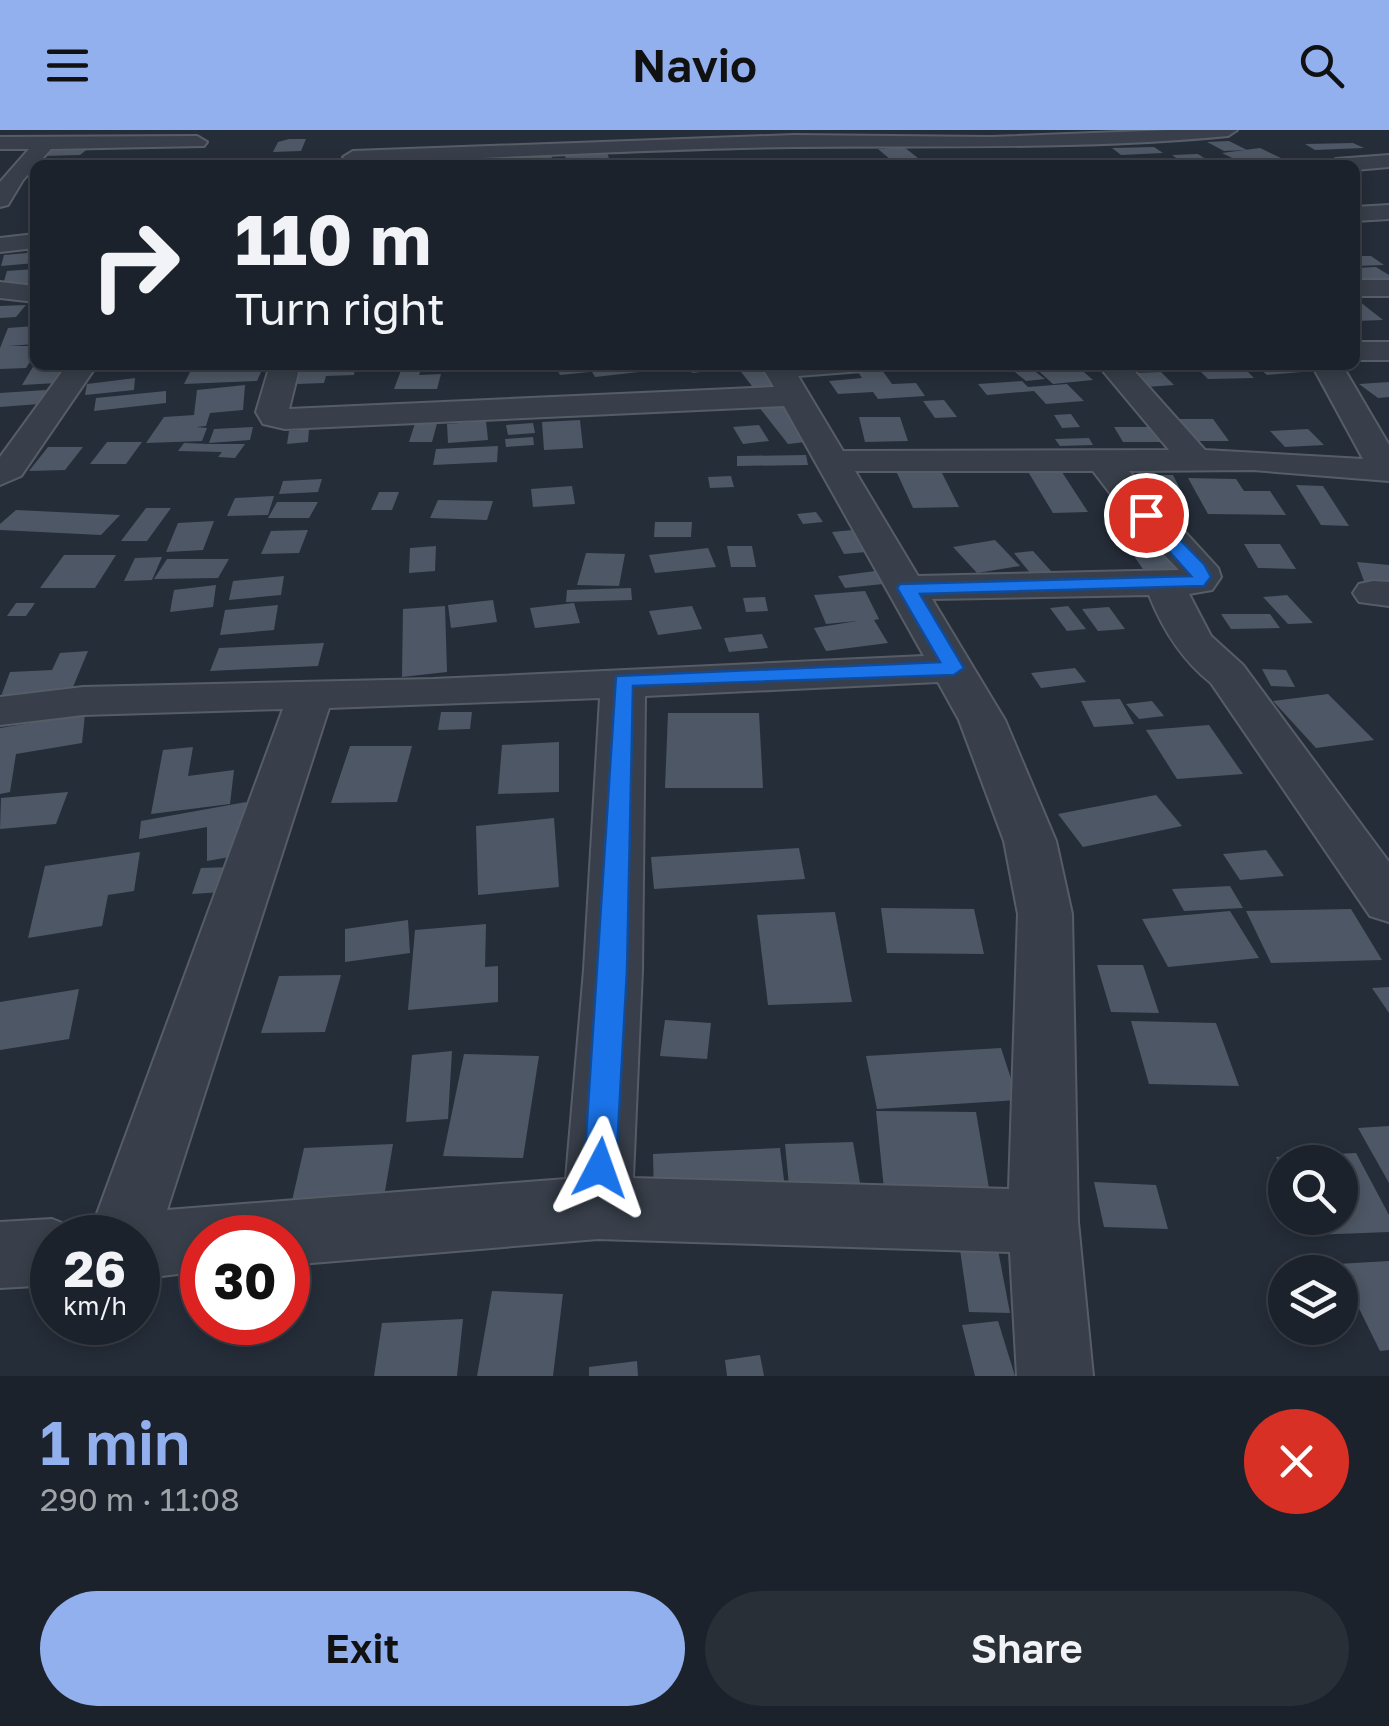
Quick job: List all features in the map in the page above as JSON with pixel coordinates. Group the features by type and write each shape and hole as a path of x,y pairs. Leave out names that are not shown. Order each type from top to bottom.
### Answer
{"street":[{"path":"350,160 362,130"},
{"path":"363,160 657,137 788,135 991,143 1228,130"},
{"path":"657,137 671,160"},
{"path":"0,201 14,178 46,142"},
{"path":"0,143 197,142 181,160"},
{"path":"1360,163 1389,161"},
{"path":"0,201 30,200"},
{"path":"1360,214 1389,212"},
{"path":"0,245 30,242"},
{"path":"1360,288 1389,288"},
{"path":"0,290 30,293"},
{"path":"1360,352 1389,351"},
{"path":"0,475 9,469 78,370"},
{"path":"284,370 272,412 274,417 285,419 821,370"},
{"path":"1117,370 1196,461"},
{"path":"1330,370 1388,471"},
{"path":"785,376 982,720 1030,841 1045,914 1042,1222 1055,1376"},
{"path":"831,462 1306,462 1388,471"},
{"path":"907,588 1165,586 1198,582 1201,577 1104,462"},
{"path":"1165,586 1183,630 1211,663 1226,674 1389,902"},
{"path":"0,712 83,701 954,668"},
{"path":"598,1208 613,970 623,680"},
{"path":"132,1215 311,695"},
{"path":"310,1231 598,1208 1042,1222"},
{"path":"0,1255 30,1253"}],"building":[{"path":"306,139 301,151 273,152 278,142"},
{"path":"1229,141 1247,150 1224,151 1207,142"},
{"path":"1353,143 1364,148 1315,150 1305,144"},
{"path":"84,144 90,147 80,155 45,156 58,146 80,149"},
{"path":"904,147 920,160 891,160 878,149"},
{"path":"1154,147 1163,153 1121,155 1112,148"},
{"path":"1260,148 1281,158 1236,160 1222,153"},
{"path":"564,152 607,153 610,160 566,160"},
{"path":"1198,154 1207,160 1179,160 1172,155"},
{"path":"552,155 551,160 527,160 527,156"},
{"path":"30,245 30,263 1,266 4,255 27,253"},
{"path":"1360,256 1371,256 1384,265 1360,266"},
{"path":"1376,267 1389,275 1389,286 1374,287 1360,278 1360,268"},
{"path":"30,269 30,288 1,291 7,271"},
{"path":"1360,302 1383,320 1360,321"},
{"path":"26,305 16,317 0,318 0,306"},
{"path":"30,326 30,344 9,346 30,346 26,368 0,369 0,348 8,328"},
{"path":"31,370 64,370 57,383 22,385"},
{"path":"262,370 257,381 184,384 190,372"},
{"path":"299,370 355,370 354,375 326,376 324,383 297,384"},
{"path":"401,370 421,370 419,375 441,374 437,389 394,389"},
{"path":"558,370 590,372 560,375"},
{"path":"591,370 648,371 595,377"},
{"path":"740,370 769,370 787,392 755,390"},
{"path":"882,370 892,384 916,383 925,396 878,399 873,392 838,394 829,381 862,378 858,372"},
{"path":"1012,370 1033,370 1045,379 1026,381"},
{"path":"1038,370 1082,370 1093,380 1053,384"},
{"path":"1199,370 1246,370 1254,378 1208,379"},
{"path":"1261,370 1302,372 1267,375"},
{"path":"1161,372 1174,385 1146,387 1134,373"},
{"path":"135,378 134,390 85,395 87,384"},
{"path":"1022,381 1028,387 1067,384 1084,401 1046,404 1034,391 987,395 978,384"},
{"path":"1389,382 1389,397 1378,398 1359,384"},
{"path":"245,385 243,410 210,413 206,426 196,427 207,428 202,441 146,443 164,417 194,415 197,390"},
{"path":"46,390 39,404 0,407 0,393"},
{"path":"166,391 166,403 94,411 96,398"},
{"path":"944,400 957,417 935,418 923,401"},
{"path":"783,402 814,441 788,444 758,406"},
{"path":"1071,414 1080,427 1062,428 1054,415"},
{"path":"859,417 900,417 908,441 865,442"},
{"path":"1172,419 1213,419 1229,441 1187,441"},
{"path":"416,420 438,420 432,442 409,442"},
{"path":"580,420 583,448 544,450 542,422"},
{"path":"486,421 488,440 448,443 447,424"},
{"path":"533,423 535,433 508,435 506,425"},
{"path":"759,425 769,441 743,444 733,427"},
{"path":"253,427 250,440 209,443 214,429"},
{"path":"1114,427 1152,427 1162,442 1123,442"},
{"path":"309,429 308,442 287,444 289,431"},
{"path":"1308,429 1324,445 1285,447 1270,431"},
{"path":"533,437 534,445 506,447 505,439"},
{"path":"1089,438 1093,445 1060,446 1055,439"},
{"path":"107,442 142,442 126,464 90,464"},
{"path":"184,443 245,444 235,458 218,457 222,452 178,451"},
{"path":"498,446 497,462 433,465 436,449"},
{"path":"48,447 83,447 65,470 29,471"},
{"path":"806,455 808,465 737,466 737,456"},
{"path":"1060,469 1088,512 1053,513 1027,470"},
{"path":"941,471 959,507 913,508 897,473"},
{"path":"1154,475 1173,475 1181,491 1163,490"},
{"path":"731,476 734,487 710,488 708,477"},
{"path":"1188,478 1236,479 1244,491 1270,491 1286,515 1208,514"},
{"path":"322,479 318,492 279,494 283,481"},
{"path":"1296,485 1323,486 1349,526 1321,525"},
{"path":"572,486 575,504 533,507 531,489"},
{"path":"379,492 399,492 392,510 371,510"},
{"path":"274,496 268,515 227,516 235,498"},
{"path":"438,500 493,501 487,520 430,518"},
{"path":"277,502 318,502 309,518 268,518"},
{"path":"146,508 171,508 147,541 121,541"},
{"path":"16,510 120,515 101,535 0,530 0,524"},
{"path":"816,512 823,522 803,524 797,514"},
{"path":"214,521 203,550 166,552 178,523"},
{"path":"655,522 692,522 691,537 654,537"},
{"path":"864,529 877,551 844,554 832,532"},
{"path":"308,530 299,553 261,554 271,531"},
{"path":"1163,534 1192,573 1147,575 1120,536"},
{"path":"995,540 1020,566 977,573 953,547"},
{"path":"1244,544 1280,544 1296,569 1258,568"},
{"path":"436,546 435,571 409,573 410,548"},
{"path":"727,546 752,546 756,567 731,567"},
{"path":"708,548 716,567 655,573 649,555"},
{"path":"1033,551 1051,571 1031,574 1014,553"},
{"path":"586,553 625,554 619,586 577,585"},
{"path":"64,555 116,555 95,588 40,588"},
{"path":"162,557 152,580 124,581 135,558"},
{"path":"167,559 229,559 218,578 154,579"},
{"path":"1357,562 1389,565 1389,583 1364,581"},
{"path":"875,571 883,584 845,588 838,576"},
{"path":"284,576 281,595 229,600 233,581"},
{"path":"216,585 213,607 170,612 174,590"},
{"path":"631,588 632,600 566,602 567,590"},
{"path":"865,591 879,619 874,620 888,643 826,651 814,628 857,621 826,624 814,595"},
{"path":"1287,595 1313,623 1288,624 1263,597"},
{"path":"765,597 768,611 746,612 743,598"},
{"path":"493,600 497,622 451,628 448,605"},
{"path":"16,603 35,603 26,616 7,616"},
{"path":"574,603 580,623 535,628 530,608"},
{"path":"278,605 274,630 220,635 225,610"},
{"path":"445,606 447,672 402,677 403,609"},
{"path":"692,606 702,629 658,635 649,611"},
{"path":"1068,606 1086,629 1067,631 1050,608"},
{"path":"1109,607 1125,629 1098,631 1082,609"},
{"path":"1221,614 1270,614 1280,628 1231,629"},
{"path":"762,634 768,648 729,652 724,638"},
{"path":"324,643 318,666 210,671 219,648"},
{"path":"88,651 70,694 0,699 10,672 52,670 60,653"},
{"path":"1075,668 1086,682 1041,688 1031,673"},
{"path":"1262,669 1286,670 1295,687 1271,686"},
{"path":"1328,694 1374,740 1316,748 1273,701"},
{"path":"1120,699 1134,724 1094,727 1081,701"},
{"path":"1152,701 1164,716 1139,719 1126,704"},
{"path":"441,712 472,712 470,729 438,730"},
{"path":"668,713 759,713 763,788 665,788"},
{"path":"85,714 82,743 16,754 10,792 0,794 0,728"},
{"path":"1209,725 1243,774 1177,779 1146,730"},
{"path":"559,742 559,792 498,794 502,745"},
{"path":"350,746 412,746 397,802 331,803"},
{"path":"193,747 188,776 234,770 230,804 151,814 163,750"},
{"path":"68,792 56,824 0,829 1,798"},
{"path":"1156,795 1182,826 1083,847 1058,814"},
{"path":"246,802 247,854 207,861 207,827 139,839 141,821"},
{"path":"554,818 559,887 478,895 476,826"},
{"path":"799,848 805,879 654,889 651,857"},
{"path":"1266,850 1284,876 1240,880 1223,854"},
{"path":"140,852 134,891 108,895 102,926 28,938 45,866"},
{"path":"231,867 223,892 192,894 201,868"},
{"path":"1230,886 1243,908 1184,911 1172,889"},
{"path":"881,908 974,909 984,954 887,953"},
{"path":"1351,909 1382,960 1271,963 1246,911"},
{"path":"1230,911 1259,958 1168,967 1142,919"},
{"path":"835,912 852,1002 768,1005 757,915"},
{"path":"408,920 410,953 345,962 345,929"},
{"path":"486,924 485,967 498,966 498,1002 408,1010 415,930"},
{"path":"1097,965 1143,965 1159,1013 1111,1012"},
{"path":"341,975 325,1032 261,1033 279,976"},
{"path":"1389,987 1389,1013 1372,988"},
{"path":"79,989 69,1039 0,1050 0,1002"},
{"path":"665,1020 711,1023 707,1059 660,1056"},
{"path":"1131,1021 1216,1023 1239,1086 1149,1084"},
{"path":"1001,1048 1018,1100 877,1109 866,1056"},
{"path":"452,1051 448,1119 406,1122 412,1055"},
{"path":"464,1054 539,1056 523,1158 443,1156"},
{"path":"876,1111 976,1112 991,1200 885,1199"},
{"path":"1389,1126 1389,1183 1358,1128"},
{"path":"853,1142 860,1183 789,1186 785,1144"},
{"path":"393,1144 382,1209 289,1214 304,1148"},
{"path":"780,1148 786,1196 654,1202 653,1154"},
{"path":"1358,1157 1389,1215 1389,1232 1358,1233"},
{"path":"1094,1182 1156,1185 1168,1229 1104,1227"},
{"path":"960,1250 998,1250 1010,1313 969,1312"},
{"path":"1389,1261 1389,1350 1380,1351 1358,1306 1358,1263"},
{"path":"492,1291 563,1294 553,1376 477,1376"},
{"path":"463,1319 457,1376 374,1376 382,1323"},
{"path":"998,1321 1015,1376 975,1376 962,1325"},
{"path":"760,1355 764,1376 727,1376 725,1360"},
{"path":"637,1361 638,1376 589,1376 589,1367"}],"route":[{"path":"600,1168 613,970 623,680 954,668 907,588 1165,586 1198,582 1198,568 1146,515"}]}
